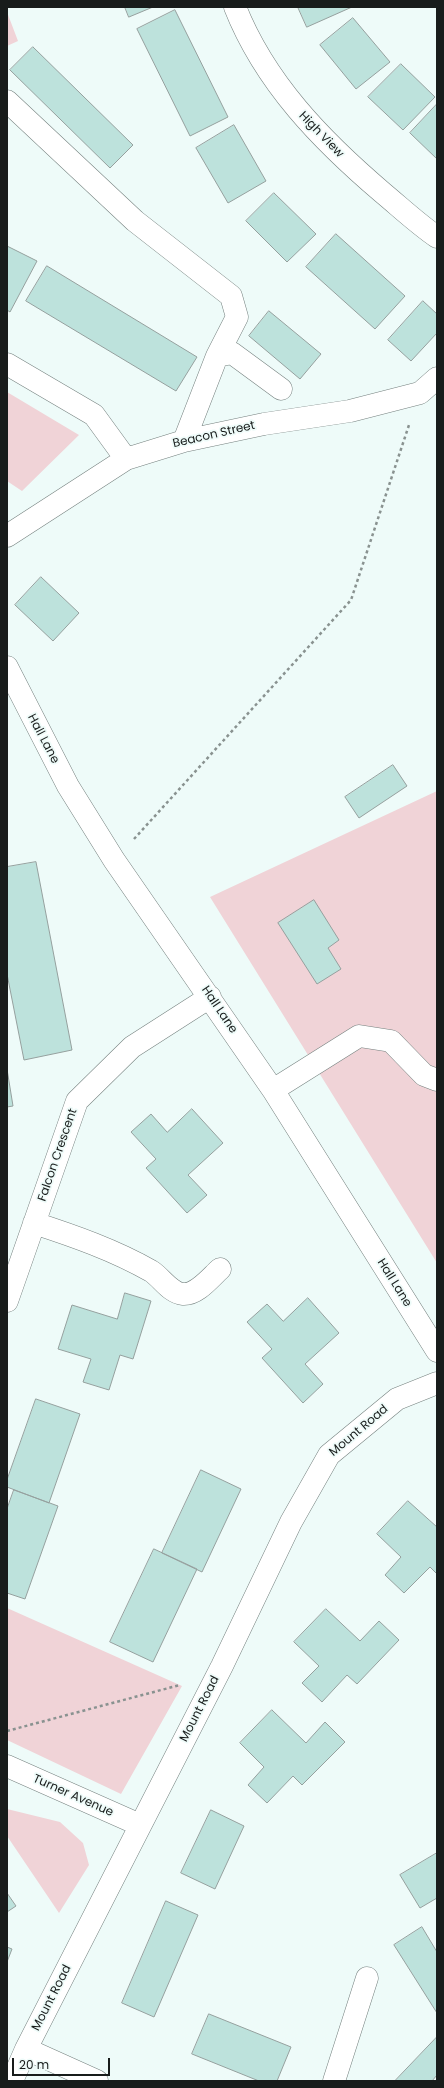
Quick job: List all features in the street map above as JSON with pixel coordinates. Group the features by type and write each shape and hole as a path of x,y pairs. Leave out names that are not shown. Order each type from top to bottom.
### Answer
{"street":[{"name":"High View","path":"235,7 258,55 302,116 351,165 437,237"},
{"path":"7,101 123,212 231,296 237,317 217,356 184,441"},
{"path":"217,356 232,353 281,389"},
{"path":"7,364 94,415 126,459"},
{"name":"Beacon Street","path":"7,536 126,459 184,441 264,424 350,411 420,392 437,378"},
{"name":"Hall Lane","path":"7,667 68,786 114,860 273,1090 437,1351"},
{"name":"Falcon Crescent","path":"7,1301 77,1101 132,1048 210,997"},
{"path":"273,1090 360,1036 391,1041 424,1075 437,1080"},
{"path":"34,1223 96,1244 152,1272 175,1292 182,1294 192,1293 220,1270"},
{"name":"Mount Road","path":"12,2081 26,2049 217,1675 291,1522 329,1455 397,1399 437,1383"},
{"name":"Turner Avenue","path":"7,1766 140,1825"},
{"path":"334,2081 367,1978"},
{"path":"26,2049 97,2081"}],"path":[{"path":"114,860 350,600 420,392"},
{"path":"7,1732 217,1675"}],"shaded area":[{"path":"7,12 18,41 7,46"},
{"path":"7,392 79,435 22,491 7,481"},
{"path":"437,791 437,1263 210,897"},
{"path":"7,1608 182,1686 121,1794 7,1740"},
{"path":"7,1809 60,1822 83,1843 89,1865 59,1913 7,1836"}],"building":[{"path":"125,7 153,7 129,17"},
{"path":"298,7 352,7 307,27"},
{"path":"175,10 228,117 190,136 137,29"},
{"path":"353,18 390,62 356,89 320,45"},
{"path":"33,47 133,145 110,168 10,70"},
{"path":"401,64 435,97 403,130 368,97"},
{"path":"437,104 437,159 410,133"},
{"path":"234,125 266,181 228,203 196,148"},
{"path":"274,193 316,234 287,262 246,221"},
{"path":"336,234 405,296 375,329 306,267"},
{"path":"7,246 37,261 10,312 7,310"},
{"path":"47,266 197,357 176,391 26,301"},
{"path":"423,301 437,314 437,333 411,361 388,340"},
{"path":"269,311 321,354 300,379 249,336"},
{"path":"41,577 79,613 53,641 15,605"},
{"path":"393,765 407,786 359,818 345,797"},
{"path":"36,862 72,1050 24,1060 7,974 7,867"},
{"path":"314,900 339,940 328,948 341,969 317,984 278,923"},
{"path":"7,1069 13,1106 7,1107"},
{"path":"192,1109 223,1143 188,1175 207,1195 187,1213 146,1168 156,1159 131,1132 151,1114 167,1132"},
{"path":"125,1293 151,1301 133,1359 120,1355 109,1390 83,1382 91,1359 58,1349 72,1305 117,1319"},
{"path":"308,1298 339,1333 305,1364 323,1384 303,1403 262,1358 272,1349 247,1322 267,1304 283,1321"},
{"path":"36,1399 80,1414 49,1503 7,1487 7,1480"},
{"path":"201,1470 241,1489 202,1572 162,1553"},
{"path":"14,1490 58,1506 25,1599 7,1593 7,1509"},
{"path":"408,1501 437,1527 437,1574 430,1567 404,1593 385,1575 401,1557 377,1534"},
{"path":"154,1549 197,1569 153,1662 110,1642"},
{"path":"326,1609 360,1641 379,1621 399,1640 357,1684 347,1675 322,1702 302,1683 319,1666 294,1642"},
{"path":"272,1710 306,1743 325,1722 345,1742 302,1785 293,1776 267,1803 248,1785 264,1767 240,1743"},
{"path":"211,1810 244,1826 215,1889 181,1873"},
{"path":"437,1853 437,1898 420,1908 400,1875"},
{"path":"7,1893 16,1906 7,1912"},
{"path":"166,1901 198,1915 154,2017 122,2003"},
{"path":"422,1927 437,1952 437,2013 394,1945"},
{"path":"7,1947 12,1949 7,1962"},
{"path":"209,2014 291,2047 277,2081 259,2081 192,2054"},
{"path":"437,2037 437,2075 432,2081 395,2081"}]}
